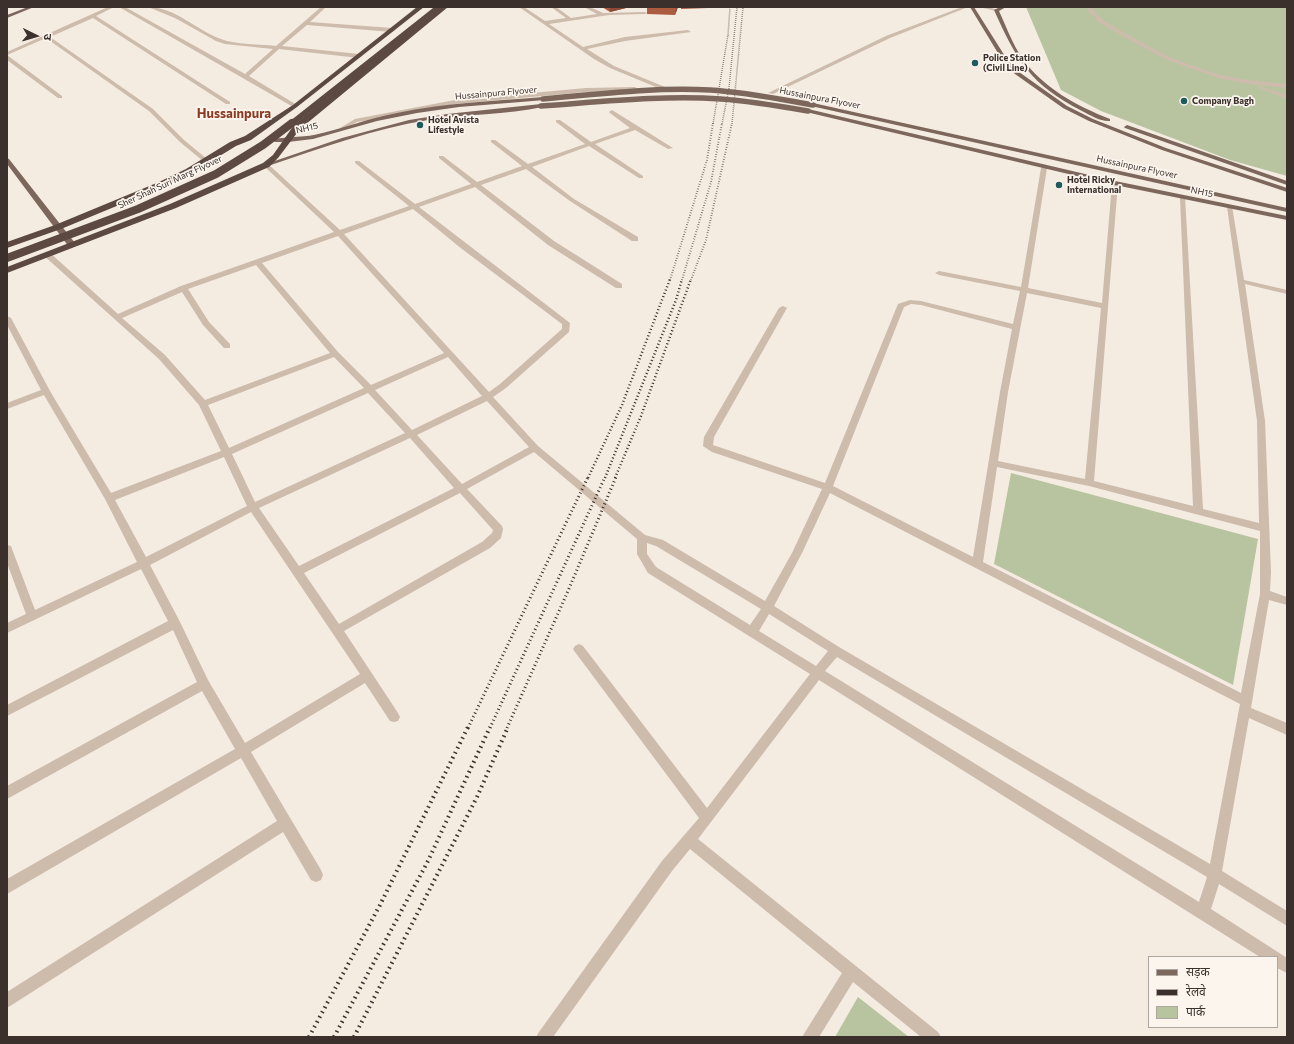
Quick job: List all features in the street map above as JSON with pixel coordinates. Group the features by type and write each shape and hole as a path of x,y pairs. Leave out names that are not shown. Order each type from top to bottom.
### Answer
{"highway":[{"path":"7,245 58,227 125,200 189,171 233,144 248,138 295,106 421,7"},
{"name":"Sher Shah Suri Marg Flyover","path":"7,250 134,204 207,171 254,143 299,111 430,7"},
{"name":"Sher Shah Suri Marg Flyover","path":"7,258 138,209 216,174 263,145 306,113 439,7"},
{"path":"7,270 173,206 266,165 276,158 284,144 297,127 445,7"},
{"path":"248,138 261,137 275,140 284,144"},
{"path":"189,171 186,179 192,184 203,186 224,184"}],"main road":[{"path":"7,11 18,7"},
{"path":"7,17 32,7"},
{"path":"972,7 1006,62 1017,73 1065,107 1091,120 1164,149 1287,190"},
{"path":"1004,7 996,10 1015,51 1041,83 1070,101 1104,119 1287,183"},
{"name":"Hussainpura Flyover","path":"343,128 376,119 447,106 617,92 710,90 757,95 813,104 1287,210"},
{"name":"Hussainpura Flyover","path":"266,165 308,150 392,126 456,116 541,106 618,101 709,98 755,102 808,112 1044,168"},
{"name":"NH15","path":"284,144 343,128"},
{"path":"7,160 72,245"},
{"name":"NH15","path":"1044,168 1183,198 1287,218"}],"street":[{"path":"7,54 112,7"},
{"path":"121,7 245,76 295,106"},
{"path":"150,7 177,17 218,40 359,56"},
{"path":"245,76 324,7"},
{"path":"343,128 355,121 455,102 586,90 663,88 612,67 582,49 521,7"},
{"path":"553,7 570,19"},
{"path":"586,7 603,15"},
{"path":"771,93 888,37 966,7"},
{"path":"981,7 996,10"},
{"path":"1087,7 1103,23 1169,59 1196,69 1249,82 1287,97"},
{"path":"544,22 603,15 645,14"},
{"path":"92,15 228,103"},
{"path":"305,23 392,30"},
{"path":"582,49 625,39 688,32"},
{"path":"46,36 151,110 182,141 205,160"},
{"path":"7,57 60,97"},
{"path":"1249,82 1287,86"},
{"path":"612,112 635,128 670,148"},
{"path":"558,121 641,177"},
{"path":"117,317 184,288 413,206 478,186 635,128"},
{"path":"492,141 572,200 635,239"},
{"path":"441,157 551,243 619,286"},
{"path":"7,628 142,564 253,507 487,397 503,386 566,330 566,323 464,247 357,162"},
{"path":"266,165 339,233 535,448 642,538 659,543 835,650 1215,874 1287,919"},
{"path":"977,565 1044,168"},
{"path":"1088,483 1110,265 1115,183"},
{"path":"1183,198 1198,511"},
{"path":"1203,912 1215,874 1265,594 1261,421 1230,207"},
{"path":"46,254 162,357 203,404 228,452 253,507 394,717"},
{"path":"258,262 335,354 369,388 460,489 498,528 497,535 486,545 337,630"},
{"path":"939,273 1105,306"},
{"path":"1240,281 1287,292"},
{"path":"184,288 206,323 227,346"},
{"path":"753,631 768,608 829,488 901,306 910,302 921,303 1016,327"},
{"path":"782,308 709,437 707,444 715,450 829,488 1287,729"},
{"path":"7,318 46,391 109,498 142,564 175,623 204,684 316,875"},
{"path":"203,404 335,354"},
{"path":"109,498 228,452 448,354"},
{"path":"7,406 46,391"},
{"path":"297,572 460,489 535,448"},
{"path":"993,463 1088,483 1264,528"},
{"path":"642,538 642,554 652,570 753,631 817,673 1271,956"},
{"path":"7,549 32,616"},
{"path":"1265,594 1287,601"},
{"path":"7,711 175,623"},
{"path":"579,650 707,818"},
{"path":"544,1037 667,866 707,818 835,650"},
{"path":"7,887 244,750 367,676"},
{"path":"7,793 204,684"},
{"path":"7,1001 285,823"},
{"path":"689,840 933,1037"},
{"path":"1278,961 1287,966"},
{"path":"810,1037 851,971"}],"green space":[{"name":"Company Bagh","path":"1026,7 1287,7 1287,176 1230,160 1101,111 1061,90"},
{"path":"1011,473 1258,539 1233,685 994,564"},
{"path":"858,997 909,1037 835,1037"}],"railway":[{"path":"713,124 728,35 730,7"},
{"path":"722,124 729,88 737,7"},
{"path":"732,124 743,7"},
{"path":"670,280 707,160 713,123"},
{"path":"682,280 711,182 722,123"},
{"path":"691,280 706,240 732,123"},
{"path":"588,478 622,405 670,279"},
{"path":"605,478 676,300 682,279"},
{"path":"615,478 641,416 691,279"},
{"path":"468,728 588,477"},
{"path":"490,728 605,477"},
{"path":"507,728 568,591 616,477"},
{"path":"309,1037 380,905 468,727"},
{"path":"334,1037 428,861 490,727"},
{"path":"354,1037 477,797 508,727"}],"place":[{"name":"Police Station (Civil Line)","path":"975,63"},
{"name":"Company Bagh","path":"1184,101"},
{"name":"Hotel Avista Lifestyle","path":"420,125"},
{"name":"Hotel Ricky International","path":"1059,185"}],"district":[{"name":"Hussainpura","path":"234,114"}]}
